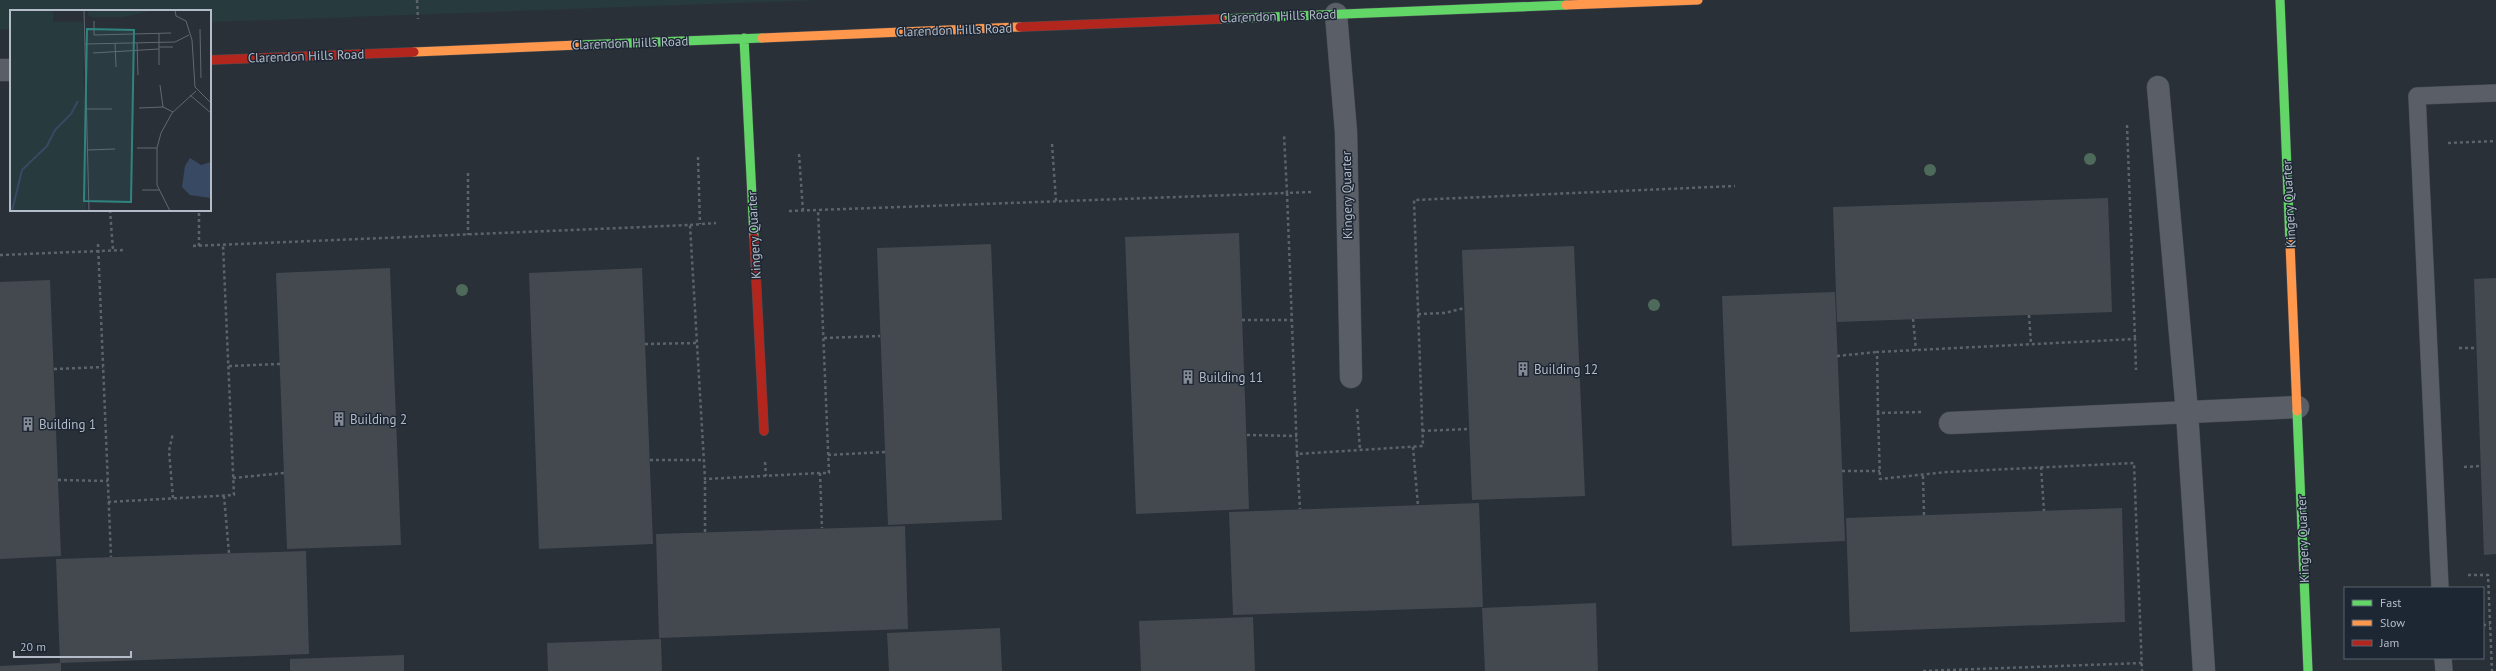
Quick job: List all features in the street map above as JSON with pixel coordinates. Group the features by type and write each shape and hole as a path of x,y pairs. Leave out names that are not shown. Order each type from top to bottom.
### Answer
{"street":[{"name":"Clarendon Hills Road","path":"211,60 1698,0"},
{"name":"Kingery Quarter","path":"2280,0 2308,671"},
{"name":"Kingery Quarter","path":"1336,14 1346,132 1351,377"},
{"name":"Kingery Quarter","path":"744,38 764,432"},
{"path":"2158,88 2187,412 2204,671"},
{"path":"1950,423 2298,407"}],"lane":[{"path":"2440,587 2417,96 2496,93"},
{"path":"2443,659 2444,671"}],"path":[{"path":"2126,125 2136,370"},
{"path":"1284,135 1300,509"},
{"path":"1052,144 1056,201"},
{"path":"799,154 803,211"},
{"path":"698,157 700,224"},
{"path":"468,173 468,235"},
{"path":"1297,454 1422,446 1414,200 1735,186"},
{"path":"789,211 1311,192"},
{"path":"705,479 829,472 818,210"},
{"path":"110,211 113,250"},
{"path":"199,211 199,246"},
{"path":"193,246 716,223"},
{"path":"690,225 705,479 705,532"},
{"path":"98,244 108,502 112,557"},
{"path":"108,502 234,495 223,245"},
{"path":"0,255 125,250"},
{"path":"1418,314 1445,313 1464,308"},
{"path":"2030,315 2031,344"},
{"path":"1913,319 1916,350"},
{"path":"1242,320 1292,320"},
{"path":"824,338 880,336"},
{"path":"1837,356 1877,352 2135,339"},
{"path":"645,344 697,343"},
{"path":"1877,352 1880,479 1923,476 1947,472 2134,463 2142,671"},
{"path":"228,366 280,364"},
{"path":"54,369 103,367"},
{"path":"1357,401 1360,450"},
{"path":"1878,414 1929,412"},
{"path":"1422,431 1469,429"},
{"path":"173,433 169,451 173,498"},
{"path":"1247,435 1297,436"},
{"path":"1413,447 1418,506"},
{"path":"828,455 885,452"},
{"path":"650,460 704,460"},
{"path":"2041,467 2044,511"},
{"path":"1842,471 1880,471"},
{"path":"233,478 284,473"},
{"path":"820,473 822,528"},
{"path":"1923,476 1924,515"},
{"path":"58,480 108,481"},
{"path":"224,496 229,553"},
{"path":"2484,625 2490,625"},
{"path":"1923,671 2142,663"}],"green space":[{"path":"0,0 821,0 211,22 211,10 10,10 10,29 0,30"}],"building":[{"path":"2108,198 2112,312 1837,322 1833,207"},
{"name":"Building 11","path":"1239,233 1249,509 1136,514 1125,237"},
{"path":"991,244 1002,520 888,525 877,248"},
{"name":"Building 12","path":"1574,246 1585,496 1472,500 1462,250"},
{"name":"Building 2","path":"390,268 401,545 287,549 276,273"},
{"path":"642,268 653,544 539,549 529,273"},
{"path":"2496,278 2496,554 2484,555 2474,279"},
{"name":"Building 1","path":"50,280 61,556 0,559 0,282"},
{"path":"1835,292 1845,541 1732,546 1722,296"},
{"path":"1479,503 1483,607 1233,615 1229,512"},
{"path":"2122,508 2125,622 1850,632 1846,518"},
{"path":"905,526 908,629 659,638 656,534"},
{"path":"306,551 309,654 60,663 56,559"},
{"path":"1596,603 1598,671 1485,671 1482,608"},
{"path":"1253,617 1255,671 1141,671 1139,621"},
{"path":"1000,628 1002,671 889,671 887,633"},
{"path":"661,639 662,671 548,671 547,643"},
{"path":"404,655 404,671 290,671 290,659"},
{"path":"61,663 61,671 0,671 0,666"}],"traffic: fast":[{"path":"2280,0 2290,243"},
{"path":"1221,19 1566,5"},
{"path":"744,38 754,237"},
{"path":"578,45 762,38"},
{"path":"2297,411 2308,671"}],"traffic: slow":[{"path":"1566,5 1698,0"},
{"path":"762,38 1020,27"},
{"path":"414,52 578,45"},
{"path":"2290,243 2297,411"}],"traffic: jam":[{"path":"1020,27 1221,19"},
{"path":"211,60 414,52"},
{"path":"754,237 764,431"}],"place":[{"name":"Building 12","path":"1523,369"},
{"name":"Building 11","path":"1188,377"},
{"name":"Building 2","path":"339,419"},
{"name":"Building 1","path":"28,424"}]}
